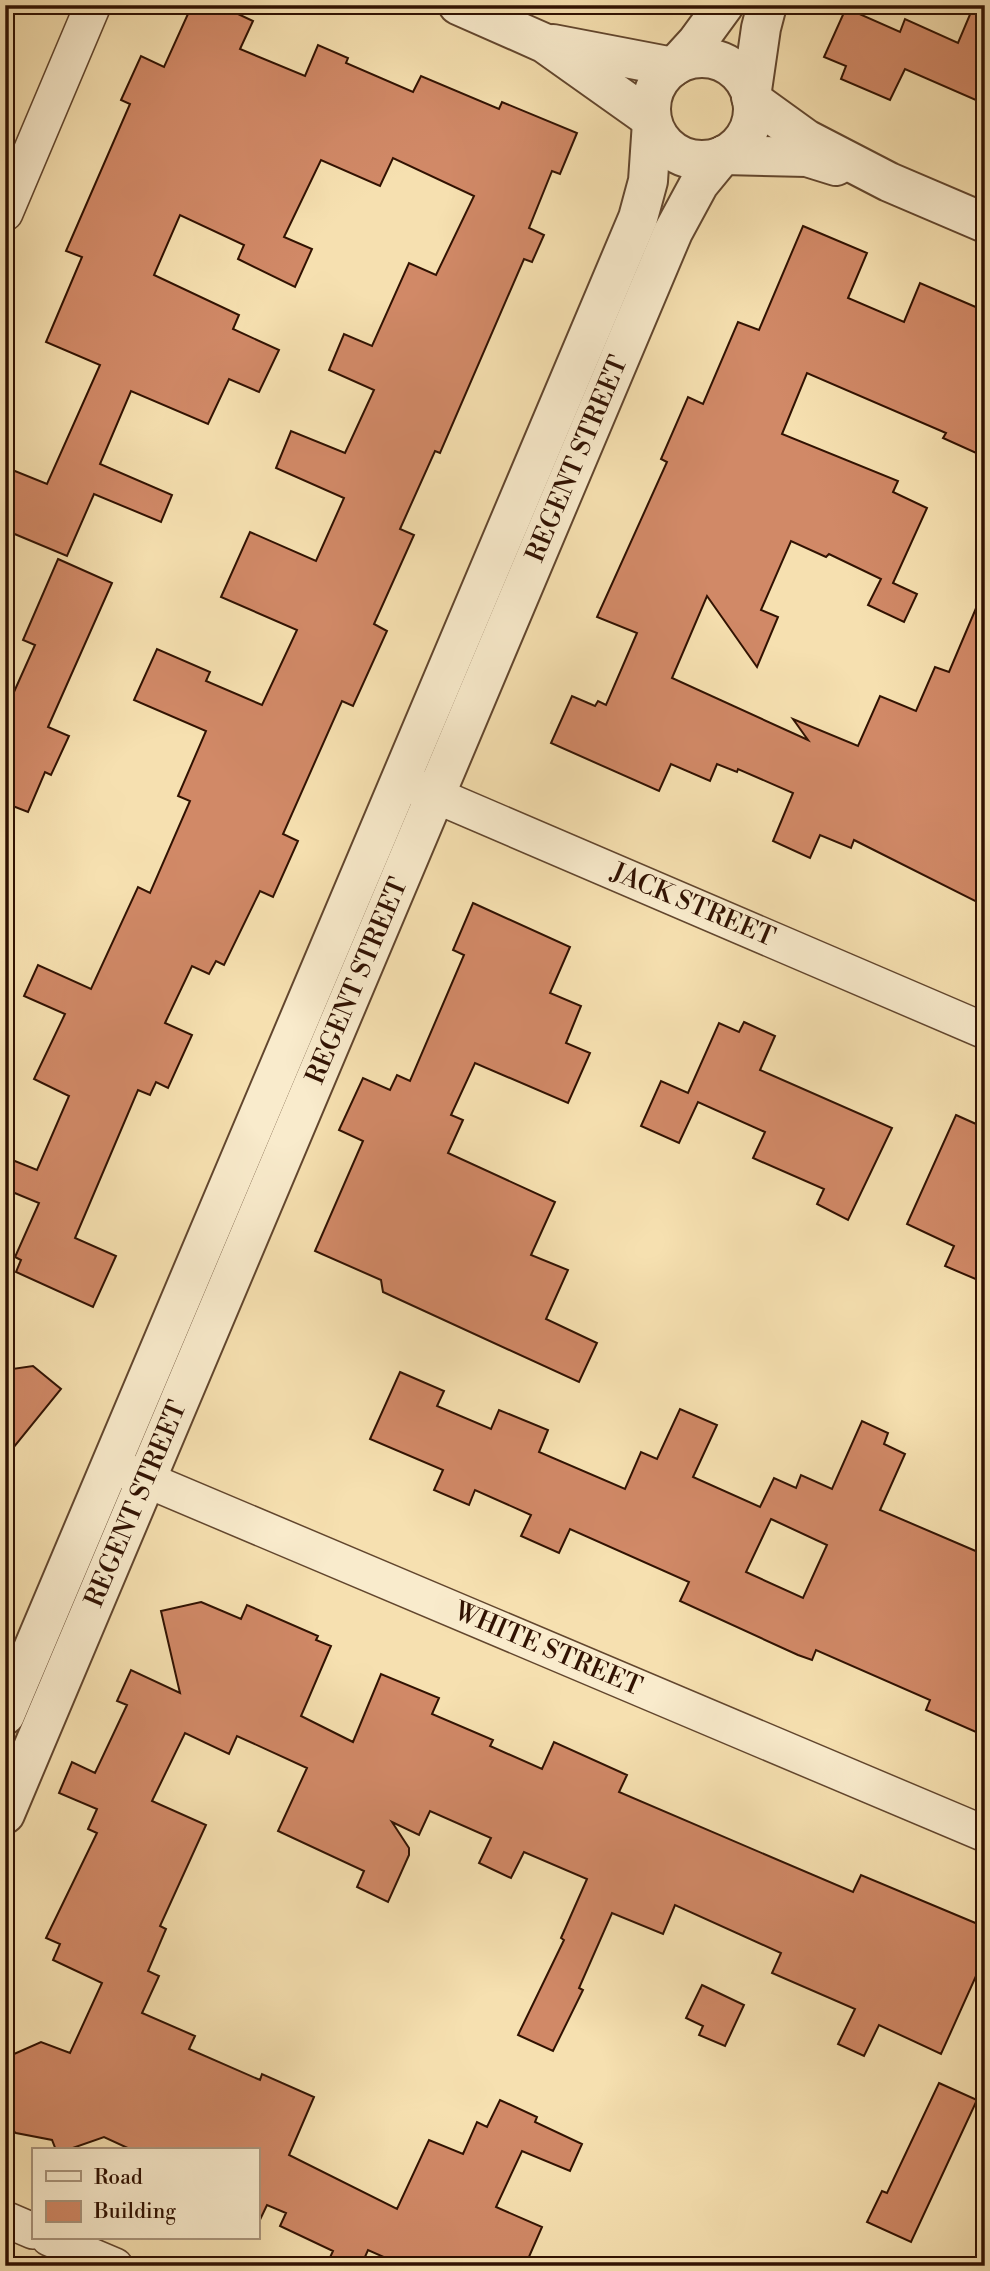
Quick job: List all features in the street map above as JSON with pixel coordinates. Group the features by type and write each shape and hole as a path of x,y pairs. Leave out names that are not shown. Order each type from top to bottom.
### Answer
{"street":[{"path":"5,213 93,5"},
{"path":"458,5 544,43 652,120"},
{"path":"724,5 697,42 654,89 652,120 658,135 679,155 693,159 723,155 807,157 889,182"},
{"path":"723,155 747,132 752,116 761,28 767,5"},
{"path":"544,43 674,66 706,58 722,62 735,70 752,99 806,139 889,182 985,223"},
{"name":"REGENT STREET","path":"5,1715 638,218 648,181 652,120"},
{"name":"REGENT STREET","path":"5,1814 673,232 699,184 723,155"},
{"name":"JACK STREET","path":"400,780 985,1031"},
{"name":"WHITE STREET","path":"111,1465 985,1834"},
{"path":"5,2219 32,2231"},
{"path":"54,2240 115,2266"}],"building":[{"path":"192,5 219,5 253,21 240,49 305,76 318,45 348,58 346,63 413,92 421,76 499,109 502,102 577,133 560,174 552,171 529,228 544,235 532,262 524,259 440,453 435,451 400,529 414,535 374,624 387,631 353,706 342,701 283,834 298,841 273,897 260,891 224,965 216,961 209,974 192,966 165,1023 192,1035 168,1088 156,1082 150,1095 138,1090 75,1238 116,1256 93,1307 16,1272 21,1260 15,1257 39,1203 5,1189 5,1157 37,1170 69,1096 34,1079 65,1014 24,996 38,965 91,989 138,887 150,893 190,801 178,796 206,731 134,700 157,649 210,672 206,681 262,705 297,630 221,597 250,532 316,561 344,498 276,468 291,431 345,453 374,390 329,370 344,334 372,346 409,263 436,275 474,196 393,158 380,186 321,160 284,237 312,249 295,287 238,259 244,245 180,215 154,275 239,315 233,329 279,350 259,392 229,379 208,424 131,391 100,464 172,495 161,522 94,494 67,556 5,530 5,467 47,484 100,365 46,342 82,257 66,251 130,104 121,100 141,56 164,67"},
{"path":"974,5 985,5 985,104 905,69 890,100 841,79 846,66 824,57 846,8 900,32 905,19 958,43"},
{"path":"803,226 867,253 848,298 904,322 920,283 985,311 985,457 943,438 946,433 807,373 782,434 898,481 893,492 927,508 893,583 917,594 904,622 868,605 881,579 829,554 826,557 791,541 761,610 778,617 757,667 707,596 672,678 808,740 793,719 858,746 880,696 916,711 935,667 949,672 985,587 985,906 854,840 851,848 820,835 810,858 773,841 793,793 738,769 737,772 717,764 710,781 671,764 659,791 551,743 572,696 595,706 598,701 606,705 637,633 597,617 667,462 661,459 688,397 703,404 738,322 759,330"},
{"path":"58,559 112,583 48,727 69,736 51,775 45,772 28,812 5,803 5,712 35,645 23,640"},
{"path":"473,903 570,947 550,993 581,1006 566,1043 590,1053 568,1103 475,1063 451,1115 463,1120 448,1153 555,1202 531,1255 568,1270 546,1319 597,1343 579,1382 383,1292 381,1280 315,1251 363,1141 339,1130 363,1078 390,1090 397,1075 410,1081 464,955 453,950"},
{"path":"744,1022 775,1036 760,1070 892,1128 848,1220 817,1204 824,1189 753,1158 765,1132 698,1102 679,1143 641,1126 661,1081 688,1093 719,1023 739,1032"},
{"path":"956,1115 985,1128 985,1283 945,1266 954,1246 907,1224"},
{"path":"33,1366 61,1389 5,1458 5,1370"},
{"path":"400,1372 444,1391 437,1406 491,1429 499,1410 548,1430 539,1452 625,1489 641,1452 657,1459 680,1409 717,1425 693,1477 760,1507 774,1478 796,1488 801,1475 832,1489 862,1421 888,1433 884,1444 905,1454 880,1510 985,1555 985,1736 926,1710 930,1700 816,1650 812,1660 798,1655 680,1601 689,1582 570,1529 559,1553 521,1536 531,1515 475,1490 469,1505 434,1490 443,1470 370,1439","holes":["771,1519 827,1545 803,1598 746,1572"]},
{"path":"201,1602 241,1619 247,1605 318,1636 316,1640 331,1646 301,1716 353,1742 381,1674 439,1698 432,1714 493,1740 490,1746 542,1769 554,1742 627,1775 619,1792 853,1892 861,1875 985,1927 985,1956 941,2054 879,2025 864,2056 838,2044 855,2009 772,1973 781,1953 675,1905 663,1934 612,1913 579,1988 583,1990 553,2051 518,2035 564,1940 561,1938 587,1879 524,1852 511,1878 479,1863 491,1838 430,1811 419,1835 392,1822 409,1848 409,1855 388,1902 357,1887 364,1871 278,1831 307,1768 237,1736 229,1754 185,1733 152,1801 206,1825 160,1926 166,1929 148,1971 159,1976 142,2013 195,2036 189,2049 260,2080 262,2074 314,2097 289,2155 397,2209 429,2140 463,2154 477,2122 487,2127 500,2100 537,2117 535,2122 582,2144 570,2171 522,2151 496,2207 542,2227 525,2266 404,2266 368,2250 361,2266 326,2266 333,2251 280,2226 286,2213 267,2205 259,2222 259,2148 128,2148 104,2137 73,2148 55,2148 52,2140 16,2133 5,2125 5,2058 41,2042 70,2053 102,1983 53,1960 60,1944 46,1938 97,1833 88,1829 97,1809 59,1793 72,1762 95,1773 127,1705 117,1701 131,1670 180,1693 161,1611"},
{"path":"702,1985 744,2005 725,2046 699,2035 703,2026 686,2018"},
{"path":"939,2083 977,2100 911,2242 867,2222 882,2191 887,2193"}]}
